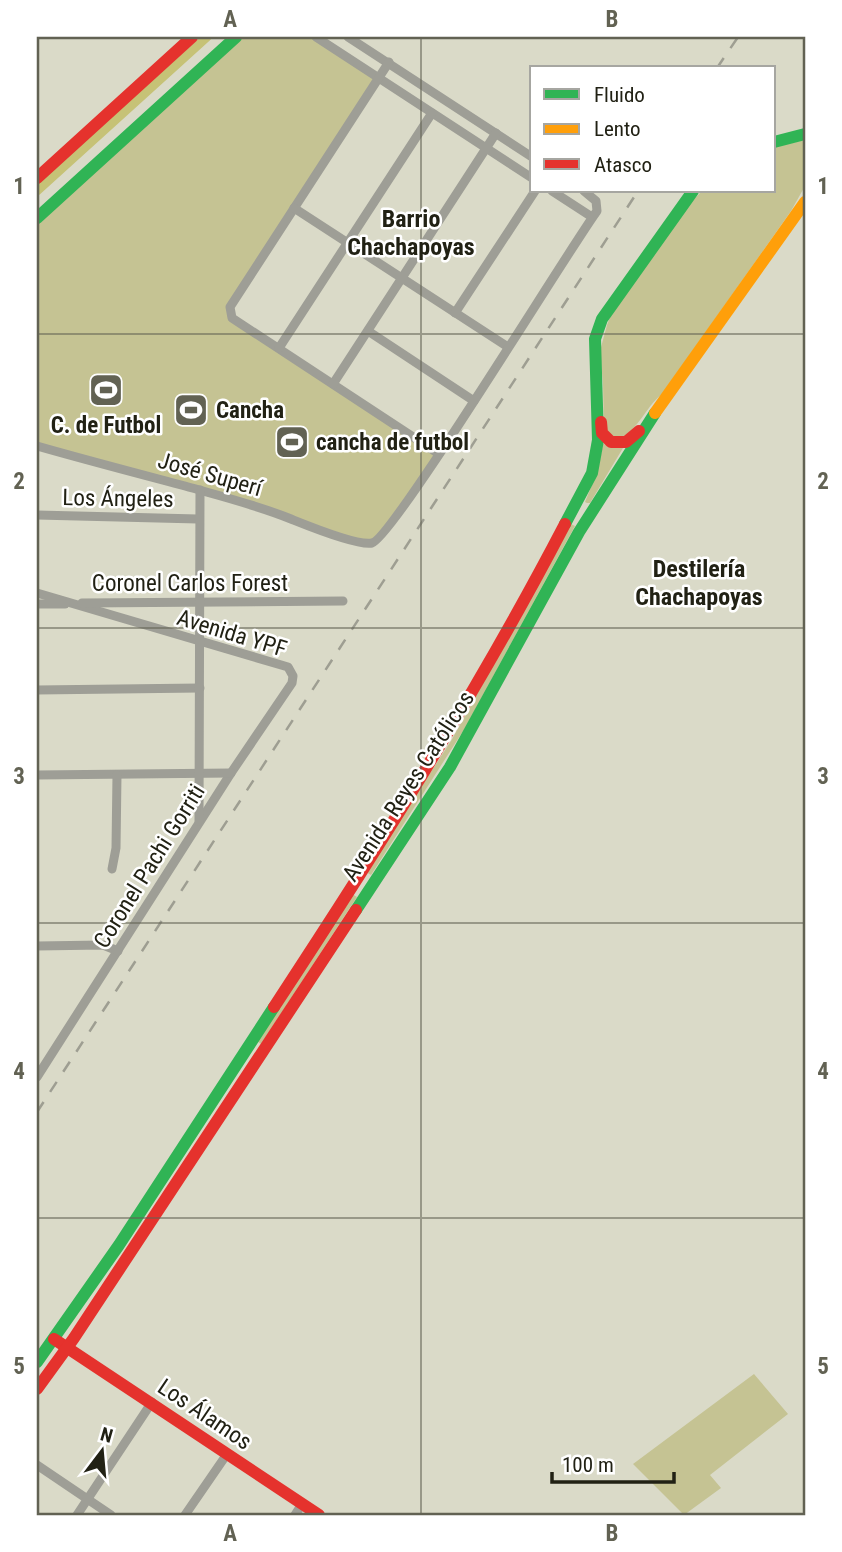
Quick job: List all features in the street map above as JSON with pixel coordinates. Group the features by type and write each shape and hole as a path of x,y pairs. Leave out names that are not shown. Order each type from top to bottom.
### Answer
{"main road":[{"path":"37,178 192,37"},
{"path":"37,218 236,37"},
{"path":"776,142 804,135"},
{"name":"Avenida Reyes Católicos","path":"37,1362 81,1303 347,895 472,693 592,473 598,440 595,339 602,319 692,192"},
{"name":"Avenida Reyes Católicos","path":"37,1389 67,1348 450,767 579,532 659,406 805,200"},
{"path":"596,375 602,433 611,442 626,442 635,437 659,406"},
{"name":"Los Álamos","path":"54,1339 227,1454 298,1510 319,1515"}],"street":[{"path":"316,37 530,177"},
{"path":"348,37 530,156"},
{"path":"389,62 229,310 232,318 439,454 597,211 596,201 584,192"},
{"path":"279,348 432,113"},
{"path":"333,384 496,133"},
{"path":"455,313 534,192"},
{"path":"554,192 592,217"},
{"path":"294,208 508,347"},
{"path":"368,331 474,401"},
{"name":"José Superí","path":"37,446 265,509 362,543 377,541 439,454"},
{"path":"200,491 200,823"},
{"name":"Los Ángeles","path":"37,515 198,519"},
{"name":"Avenida YPF","path":"37,593 288,667 293,676"},
{"name":"Coronel Carlos Forest","path":"37,604 343,601"},
{"name":"Coronel Pachi Gorriti","path":"37,1077 292,682 293,676"},
{"path":"37,690 200,688"},
{"path":"37,775 231,773"},
{"path":"111,869 116,848 117,775"},
{"path":"37,946 103,945 118,951"},
{"path":"77,1515 152,1402"},
{"path":"185,1515 227,1454"},
{"path":"37,1465 111,1515"}],"shaded area":[{"path":"238,37 314,37 379,78 229,310 232,319 439,454 372,543 37,447 37,220"},
{"path":"805,140 805,186 791,211 662,394 632,430 618,440 604,430 600,351 612,312 701,192 776,192 776,147"},
{"path":"603,444 623,448 590,503 587,503 585,502 598,470"},
{"path":"571,524 575,526 465,728 371,875 366,872 451,741"},
{"path":"352,894 357,897 261,1044 257,1041"},
{"path":"754,1374 788,1414 710,1475 721,1488 684,1515 633,1464"}],"waterway":[{"path":"37,191 207,37"}],"railway":[{"path":"718,66 738,37"},
{"path":"37,1112 637,192"}],"traffic: fast":[{"path":"37,218 236,37"},
{"path":"776,141 805,134"},
{"path":"565,524 592,473 598,440 595,339 602,319 692,192"},
{"path":"356,910 450,767 579,532 655,413"},
{"path":"37,1362 119,1245 274,1007"}],"traffic: slow":[{"path":"655,413 805,202"}],"traffic: jam":[{"path":"37,178 192,37"},
{"path":"601,422 602,433 611,442 626,442 639,431"},
{"path":"274,1007 426,769 565,524"},
{"path":"37,1389 74,1338 356,910"},
{"path":"54,1339 319,1515"}],"place":[{"name":"C. de Futbol","path":"106,390"},
{"name":"Cancha","path":"191,410"},
{"name":"cancha de futbol","path":"292,442"}],"district":[{"name":"Barrio Chachapoyas","path":"411,233"},
{"name":"Destilería Chachapoyas","path":"699,583"}]}
